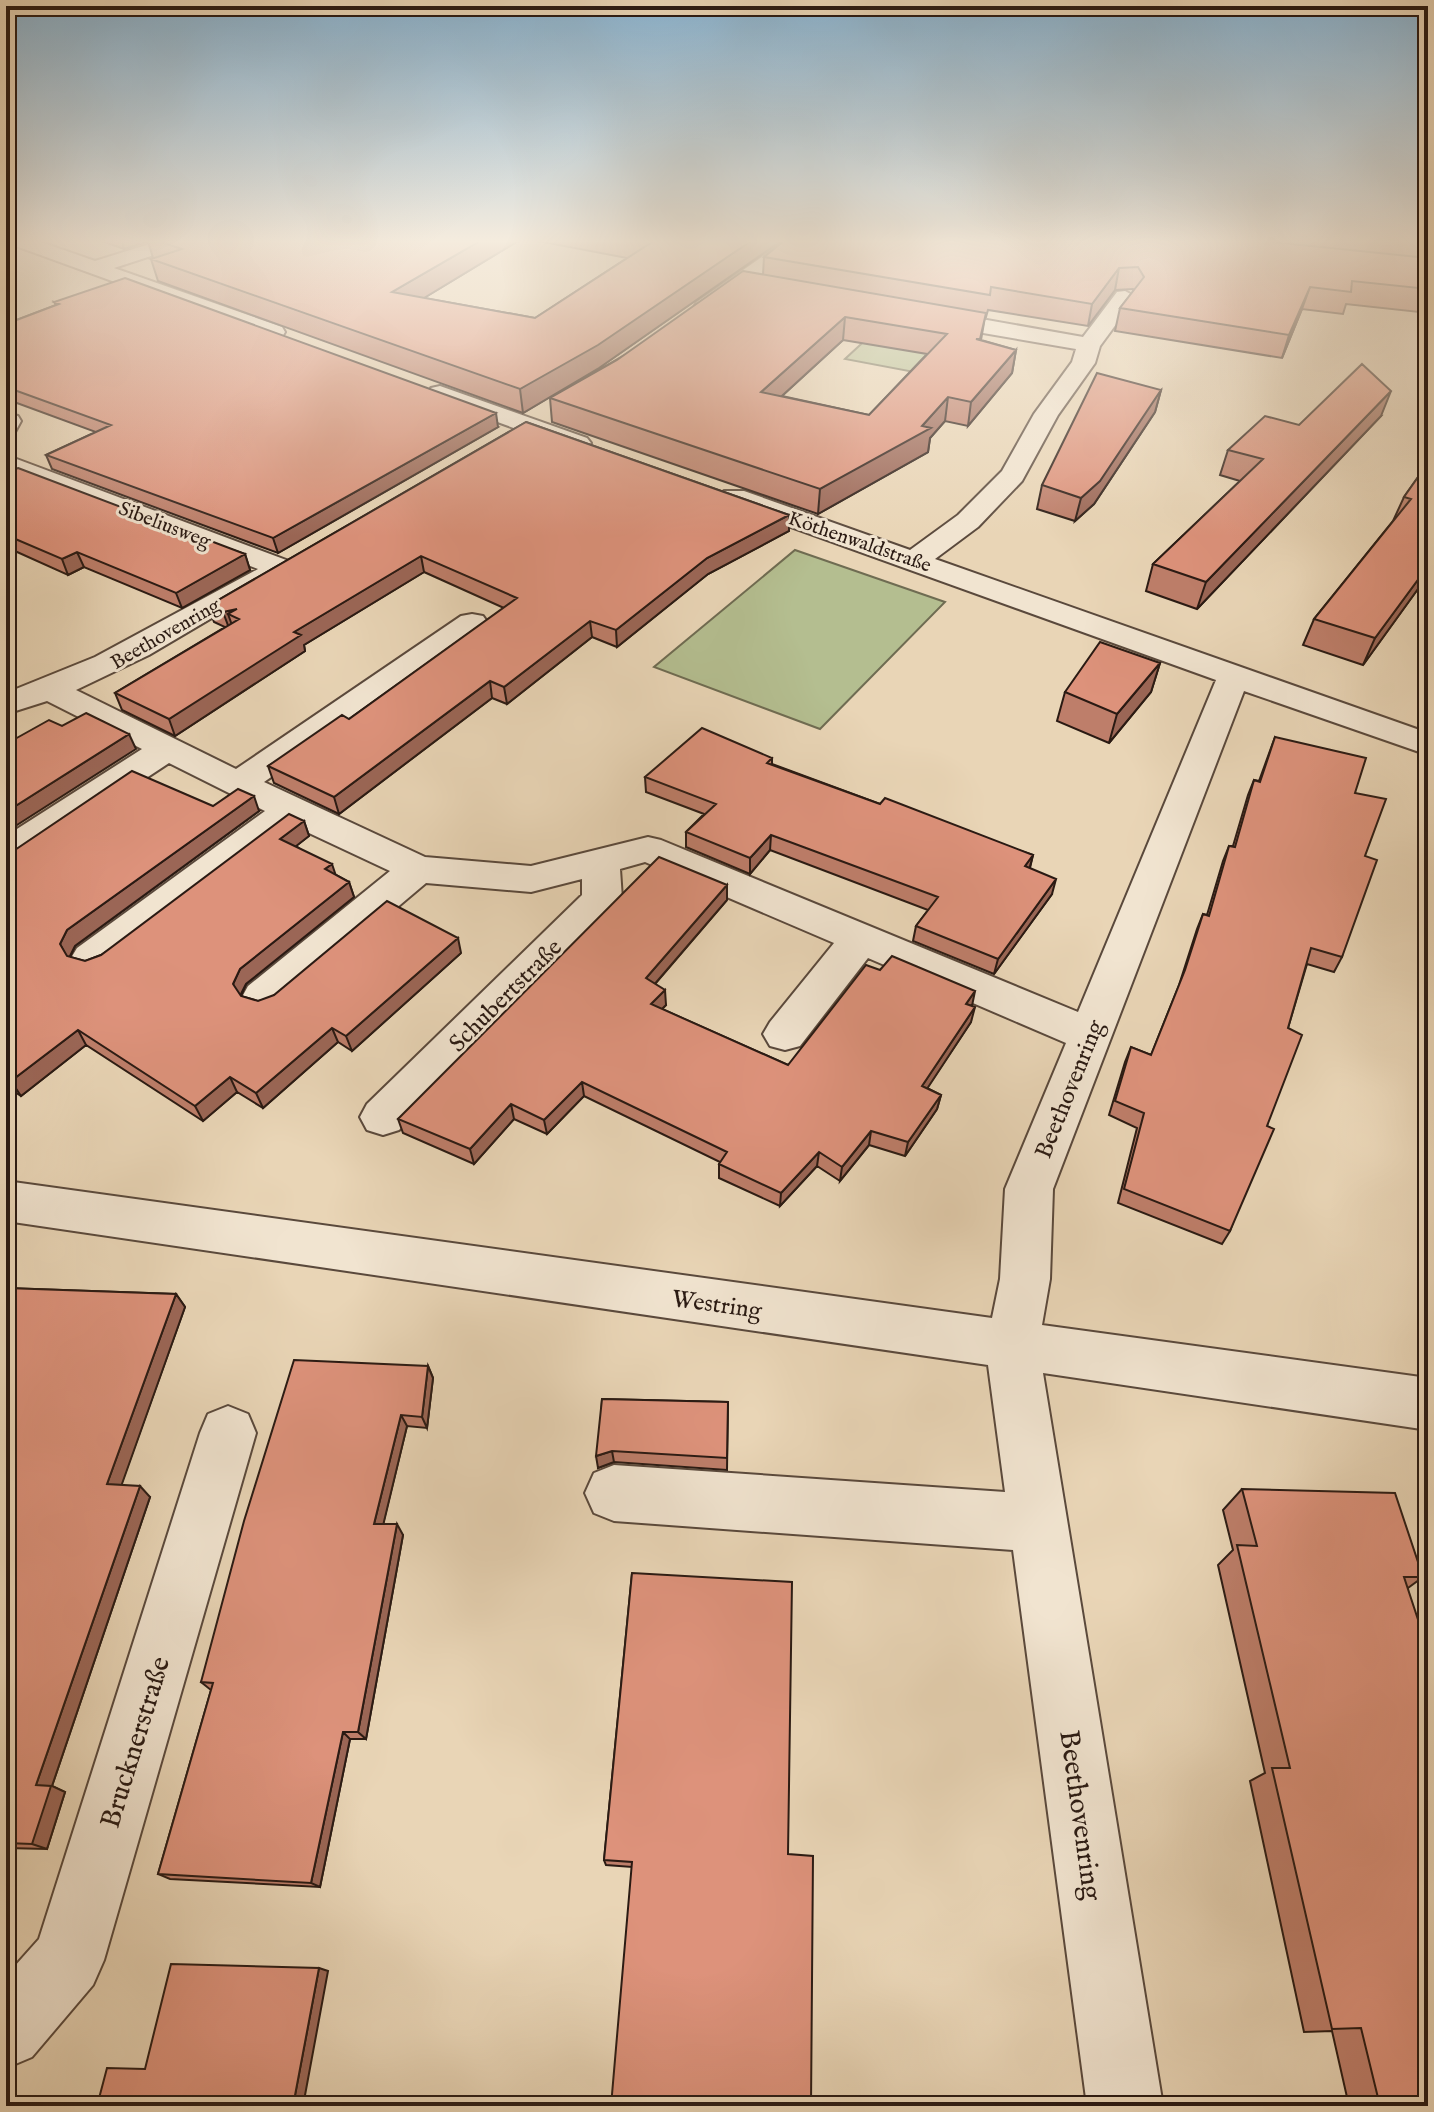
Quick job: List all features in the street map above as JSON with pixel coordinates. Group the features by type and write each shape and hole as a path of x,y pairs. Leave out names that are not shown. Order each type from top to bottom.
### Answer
{"street":[{"path":"1058,340 1089,345"},
{"path":"915,560 968,521 1013,475 1046,414 1083,363 1093,340"},
{"path":"420,386 536,417 599,450"},
{"path":"496,440 536,417"},
{"name":"Sibeliusweg","path":"6,463 279,567"},
{"name":"Köthenwaldstraße","path":"704,487 1428,745"},
{"name":"Beethovenring","path":"6,704 51,690 114,664 306,551"},
{"path":"238,784 472,623"},
{"name":"Beethovenring","path":"1125,2106 1012,1347 1025,1279 1029,1189 1234,675"},
{"path":"51,690 291,810 418,869 531,879 648,849 1090,1035"},
{"path":"6,853 166,749"},
{"path":"92,958 291,810"},
{"name":"Schubertstraße","path":"383,1117 602,899 601,863"},
{"path":"263,997 418,869"},
{"path":"785,1034 859,940"},
{"name":"Westring","path":"6,1201 1428,1404"},
{"name":"Brucknerstraße","path":"6,2031 68,1960 228,1433"},
{"path":"614,1493 1039,1523"}],"green space":[{"path":"866,340 945,340 914,372 845,359"},
{"path":"795,550 945,602 820,729 654,667"}],"building":[{"path":"6,340 294,340 496,413 273,538 46,455 111,425 6,387"},
{"path":"380,340 606,340 520,389"},
{"path":"646,340 820,340 761,392 869,415 942,340 978,340 1016,350 971,402 948,397 922,426 931,428 820,489 550,398 617,360"},
{"path":"1362,364 1391,391 1206,582 1153,564 1263,459 1228,450 1265,416 1299,425"},
{"path":"1097,373 1161,390 1100,481 1081,498 1042,485"},
{"path":"526,422 789,515 707,558 616,630 590,621 504,687 490,681 334,797 268,766 342,715 349,719 517,598 421,556 294,632 301,635 169,719 115,693 239,619 228,614 237,609 223,612 208,606"},
{"path":"1428,463 1428,566 1375,638 1314,619 1411,499 1404,497"},
{"path":"18,468 245,554 176,593 77,552 62,559 6,535 6,473"},
{"path":"1100,642 1160,663 1117,714 1065,692"},
{"path":"86,713 129,734 6,812 6,744 49,720 62,726"},
{"path":"702,728 772,758 767,763 880,804 885,798 1033,855 1025,866 1056,879 998,959 916,926 938,897 771,835 750,858 686,832 716,804 645,777"},
{"path":"1275,737 1366,758 1355,793 1386,799 1365,856 1377,860 1342,957 1311,948 1288,1028 1302,1035 1267,1126 1274,1129 1230,1231 1124,1189 1144,1113 1115,1101 1131,1047 1151,1055 1185,970 1203,914 1209,916 1229,846 1235,847 1254,780 1260,782"},
{"path":"132,771 213,806 238,789 254,796 67,930 60,944 67,956 85,961 101,955 289,814 304,821 280,839 332,864 325,869 349,882 240,969 233,984 241,996 258,1001 274,995 387,901 458,938 346,1036 332,1028 256,1093 230,1077 195,1106 78,1030 11,1081 6,1078 6,856"},
{"path":"659,857 727,885 646,978 665,990 651,1004 788,1065 866,965 880,970 892,956 975,991 966,1004 975,1007 922,1086 941,1095 908,1142 871,1131 842,1167 819,1152 781,1193 719,1164 727,1152 582,1082 544,1120 511,1104 470,1149 398,1119"},
{"path":"6,1288 176,1294 107,1484 140,1486 36,1785 51,1786 32,1844 6,1843"},
{"path":"294,1360 428,1366 422,1417 401,1415 374,1524 397,1524 358,1732 343,1732 311,1883 158,1874 213,1683 201,1682 244,1521"},
{"path":"602,1399 728,1402 727,1458 612,1451 596,1456"},
{"path":"1242,1489 1395,1493 1423,1577 1404,1577 1428,1650 1428,2106 1380,2106 1361,2028 1332,2029 1272,1768 1290,1768 1237,1545 1257,1546"},
{"path":"632,1573 792,1582 788,1854 813,1856 811,2106 611,2106 632,1862 604,1860"},
{"path":"171,1964 319,1968 293,2106 97,2106 107,2068 145,2069"}]}
